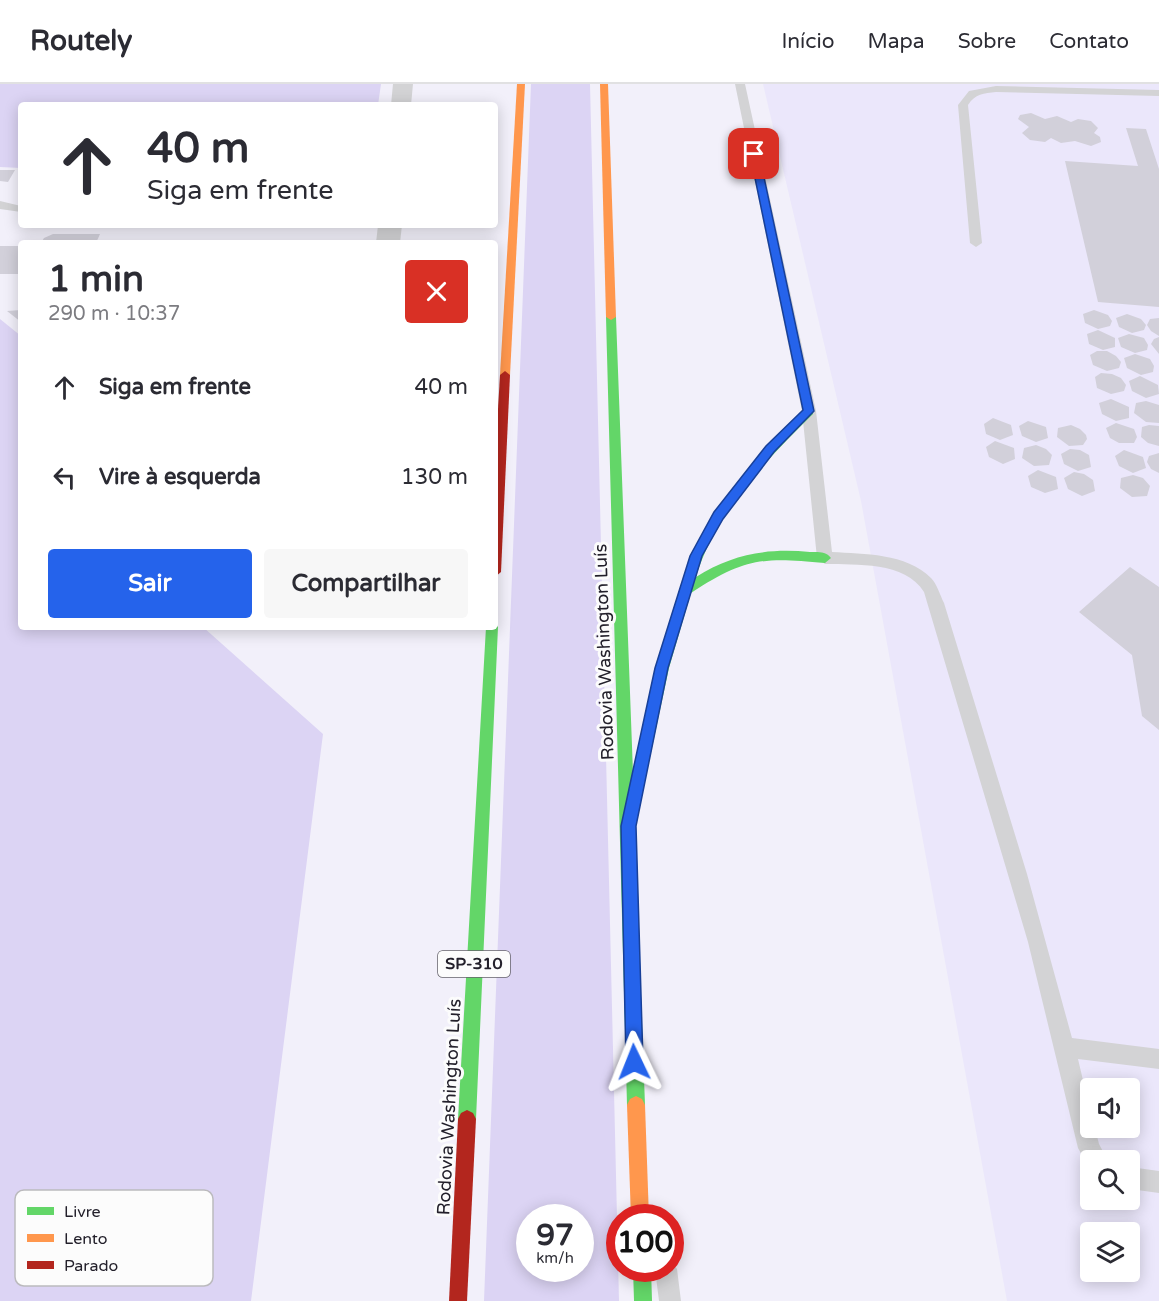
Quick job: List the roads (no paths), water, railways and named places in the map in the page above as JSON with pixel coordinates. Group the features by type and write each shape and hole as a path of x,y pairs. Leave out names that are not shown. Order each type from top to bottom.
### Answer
{"highway":[{"path":"514,84 519,125"},
{"path":"498,516 521,84"},
{"name":"Rodovia Washington Luís","path":"606,84 630,950 639,1204"},
{"path":"628,826 662,668 696,556 718,516 770,449 809,411"},
{"path":"686,590 730,562 751,556 787,554 825,558"},
{"name":"Rodovia Washington Luís","path":"458,1301 492,630"},
{"path":"642,1282 643,1301"}],"street":[{"path":"401,102 403,84"}],"lane":[{"path":"740,84 809,411 825,558 885,562 909,571 926,583 936,603 1006,832 1066,1047 1090,1150"},
{"path":"976,243 963,105 969,96 978,90 996,89 1159,93"},
{"path":"0,204 4,207 18,209"},
{"path":"630,950 659,1204"},
{"path":"1066,1047 1159,1059"},
{"path":"1140,1179 1159,1182"},
{"path":"668,1282 670,1301"}]}
